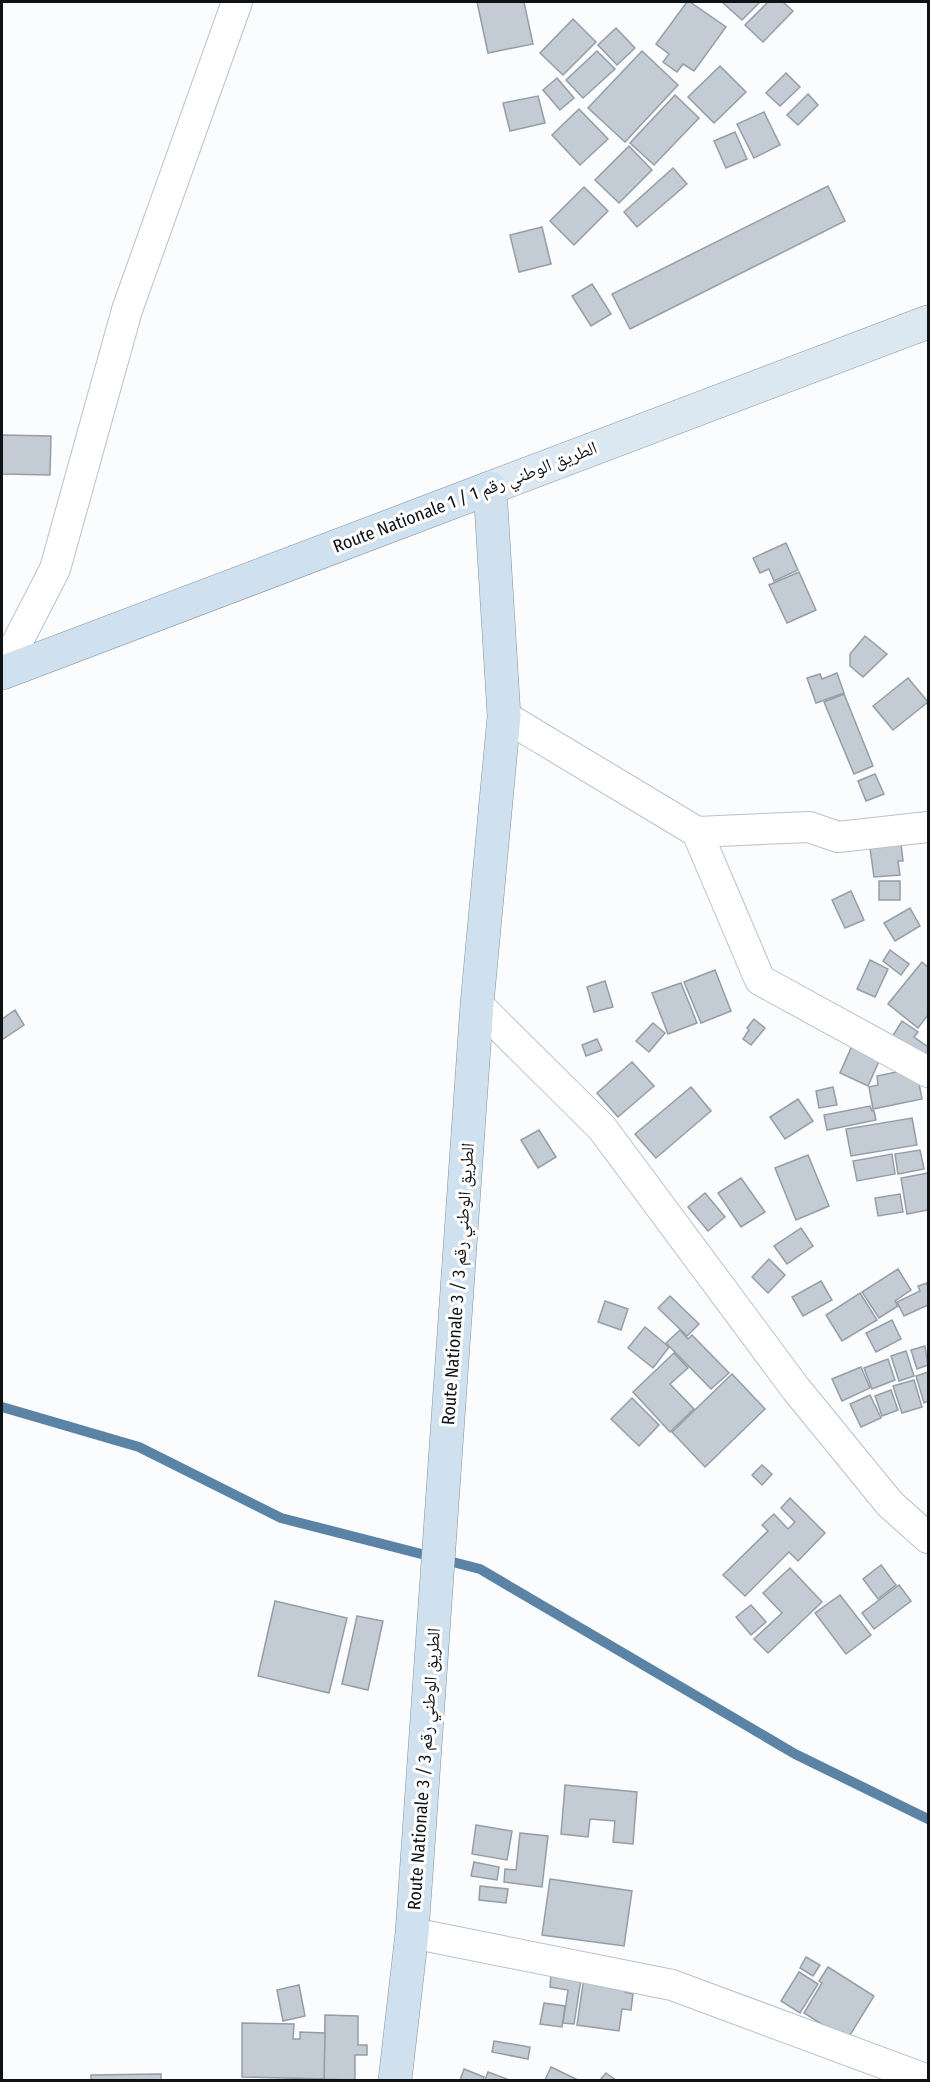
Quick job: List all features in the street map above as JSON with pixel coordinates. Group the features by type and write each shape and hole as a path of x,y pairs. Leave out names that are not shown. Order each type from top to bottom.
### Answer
{"highway":[{"name":"Route Nationale 1 / الطريق الوطني رقم 1","path":"2,673 490,488"},
{"name":"Route Nationale 3 / الطريق الوطني رقم 3","path":"395,2080 412,1933 477,1004 504,716 490,488"}],"main road":[{"name":"Route Nationale 1 / الطريق الوطني رقم 1","path":"490,488 928,322"}],"street":[{"path":"2,673 56,569 127,310 237,2"},
{"path":"504,716 697,832 809,827 838,837 928,827"},
{"path":"697,832 760,980 928,1072"},
{"path":"477,1004 602,1128 796,1389 890,1503 928,1538"},
{"path":"412,1933 672,1985 928,2080"}],"building":[{"path":"477,2 524,2 533,44 488,53"},
{"path":"687,2 726,27 694,71 683,64 677,72 663,62 669,54 656,44"},
{"path":"722,2 760,2 742,20"},
{"path":"768,2 783,2 793,11 763,42 745,25"},
{"path":"573,19 596,42 563,75 540,53"},
{"path":"616,28 635,48 617,65 598,45"},
{"path":"597,51 615,69 583,98 566,80"},
{"path":"642,51 678,85 625,142 588,108"},
{"path":"720,66 746,92 714,123 688,97"},
{"path":"786,73 800,87 780,106 766,93"},
{"path":"557,78 574,98 560,110 543,90"},
{"path":"808,94 818,105 798,125 787,115"},
{"path":"675,95 699,118 654,165 630,143"},
{"path":"538,96 545,123 510,131 503,103"},
{"path":"579,109 608,139 580,165 552,135"},
{"path":"764,112 780,145 754,158 737,124"},
{"path":"735,132 747,159 726,168 714,141"},
{"path":"629,146 652,170 619,203 595,180"},
{"path":"673,168 687,184 637,227 624,212"},
{"path":"828,186 845,221 630,329 612,294"},
{"path":"584,187 608,211 574,245 550,221"},
{"path":"542,227 551,264 519,272 510,235"},
{"path":"592,284 611,314 591,326 572,296"},
{"path":"2,435 51,436 50,475 2,474"},
{"path":"786,543 798,570 774,581 769,569 760,573 753,558"},
{"path":"799,572 816,610 787,623 769,585"},
{"path":"865,636 887,654 863,677 850,666 850,654"},
{"path":"837,673 844,693 816,703 807,678 820,674 822,679"},
{"path":"908,678 928,702 893,730 873,706"},
{"path":"844,694 873,766 854,774 824,702"},
{"path":"875,774 884,794 866,801 858,781"},
{"path":"901,844 903,861 898,861 900,875 874,877 870,848"},
{"path":"879,881 900,881 900,900 879,900"},
{"path":"851,891 864,920 845,928 832,900"},
{"path":"910,908 920,926 895,941 884,923"},
{"path":"890,950 909,964 901,975 883,961"},
{"path":"870,960 888,969 875,997 857,989"},
{"path":"922,962 928,967 928,1015 918,1028 888,1004"},
{"path":"715,970 731,1011 701,1023 684,982"},
{"path":"605,981 613,1007 594,1012 587,987"},
{"path":"681,983 697,1023 668,1034 652,993"},
{"path":"15,1010 24,1025 3,1039 2,1019"},
{"path":"754,1019 765,1028 751,1045 743,1039"},
{"path":"902,1021 918,1032 914,1037 928,1047 928,1059 892,1037"},
{"path":"653,1023 665,1033 649,1052 636,1041"},
{"path":"597,1039 602,1050 586,1056 582,1045"},
{"path":"855,1039 883,1052 868,1086 840,1073"},
{"path":"632,1062 654,1086 618,1117 597,1093"},
{"path":"916,1068 922,1099 873,1109 869,1087 878,1085 877,1076"},
{"path":"691,1087 711,1111 656,1158 635,1134"},
{"path":"833,1087 837,1105 819,1108 816,1091"},
{"path":"798,1099 813,1121 785,1139 770,1117"},
{"path":"870,1106 876,1120 827,1130 824,1115"},
{"path":"912,1118 917,1145 851,1156 846,1129"},
{"path":"539,1130 556,1157 538,1168 521,1140"},
{"path":"920,1150 924,1169 898,1174 895,1154"},
{"path":"892,1154 895,1174 857,1181 853,1161"},
{"path":"808,1155 829,1206 796,1220 775,1168"},
{"path":"928,1173 928,1210 907,1214 901,1178"},
{"path":"741,1178 765,1212 741,1227 718,1193"},
{"path":"705,1193 725,1217 708,1231 688,1207"},
{"path":"900,1194 903,1212 878,1216 875,1198"},
{"path":"801,1228 813,1246 787,1264 774,1246"},
{"path":"769,1259 785,1275 768,1293 752,1277"},
{"path":"898,1269 911,1290 895,1301 898,1306 879,1318 862,1292"},
{"path":"821,1281 832,1300 803,1316 792,1297"},
{"path":"927,1283 928,1305 904,1316 897,1302 920,1291 918,1286"},
{"path":"860,1293 877,1320 842,1341 826,1315"},
{"path":"670,1296 699,1324 687,1336 658,1308"},
{"path":"605,1301 628,1309 621,1330 598,1322"},
{"path":"892,1320 901,1339 876,1352 866,1333"},
{"path":"645,1327 669,1347 653,1368 628,1348"},
{"path":"680,1330 688,1339 692,1335 729,1373 711,1389 666,1343"},
{"path":"925,1346 928,1365 917,1369 911,1350"},
{"path":"906,1351 914,1376 899,1381 891,1356"},
{"path":"674,1353 688,1368 670,1384 694,1409 670,1432 633,1392"},
{"path":"888,1359 895,1380 872,1389 864,1368"},
{"path":"861,1367 870,1388 842,1401 832,1379"},
{"path":"928,1372 928,1401 924,1403 916,1376"},
{"path":"732,1374 765,1409 705,1467 672,1432"},
{"path":"914,1380 922,1407 902,1413 893,1386"},
{"path":"891,1390 898,1410 882,1416 875,1396"},
{"path":"870,1395 881,1418 861,1427 850,1404"},
{"path":"632,1398 659,1425 639,1446 611,1419"},
{"path":"762,1465 772,1474 762,1485 752,1475"},
{"path":"790,1498 825,1533 798,1561 789,1552 745,1596 723,1575 768,1531 762,1525 774,1514 788,1529 795,1522 781,1508"},
{"path":"881,1565 896,1585 878,1599 863,1579"},
{"path":"790,1568 822,1602 768,1653 754,1639 782,1613 763,1593"},
{"path":"899,1585 911,1601 874,1629 862,1613"},
{"path":"840,1595 871,1635 846,1654 815,1613"},
{"path":"275,1601 347,1618 329,1693 258,1676"},
{"path":"751,1605 766,1622 751,1635 736,1617"},
{"path":"357,1616 383,1621 368,1690 342,1684"},
{"path":"565,1785 637,1792 633,1844 613,1842 615,1821 590,1819 588,1837 561,1834"},
{"path":"476,1825 512,1831 507,1860 472,1854"},
{"path":"520,1833 548,1836 542,1887 504,1882 505,1869 516,1870"},
{"path":"474,1862 499,1867 497,1880 471,1876"},
{"path":"550,1879 632,1891 624,1946 542,1935"},
{"path":"480,1886 508,1889 506,1903 479,1900"},
{"path":"806,1957 820,1965 813,1976 800,1968"},
{"path":"828,1967 874,1996 847,2040 804,2013 822,1983 819,1981"},
{"path":"799,1972 818,1984 800,2013 781,2001"},
{"path":"551,1974 581,1979 574,2024 563,2023 568,1990 550,1987"},
{"path":"584,1977 626,1983 625,1992 633,1994 631,2010 622,2009 619,2031 577,2025"},
{"path":"299,1985 305,2016 283,2021 277,1990"},
{"path":"544,2003 565,2006 562,2027 540,2024"},
{"path":"325,2015 358,2016 358,2045 367,2045 367,2055 355,2055 355,2080 324,2079"},
{"path":"242,2023 294,2024 293,2039 300,2039 300,2032 325,2033 324,2079 242,2077"},
{"path":"494,2041 530,2047 528,2059 492,2052"},
{"path":"551,2067 578,2080 545,2080"},
{"path":"464,2069 484,2077 483,2080 460,2080"},
{"path":"488,2072 507,2079 485,2080"},
{"path":"606,2073 616,2080 600,2080"},
{"path":"161,2074 161,2080 91,2080 91,2075"}],"waterway":[{"path":"2,1407 139,1447 281,1518 480,1569 795,1754 928,1819"}]}
